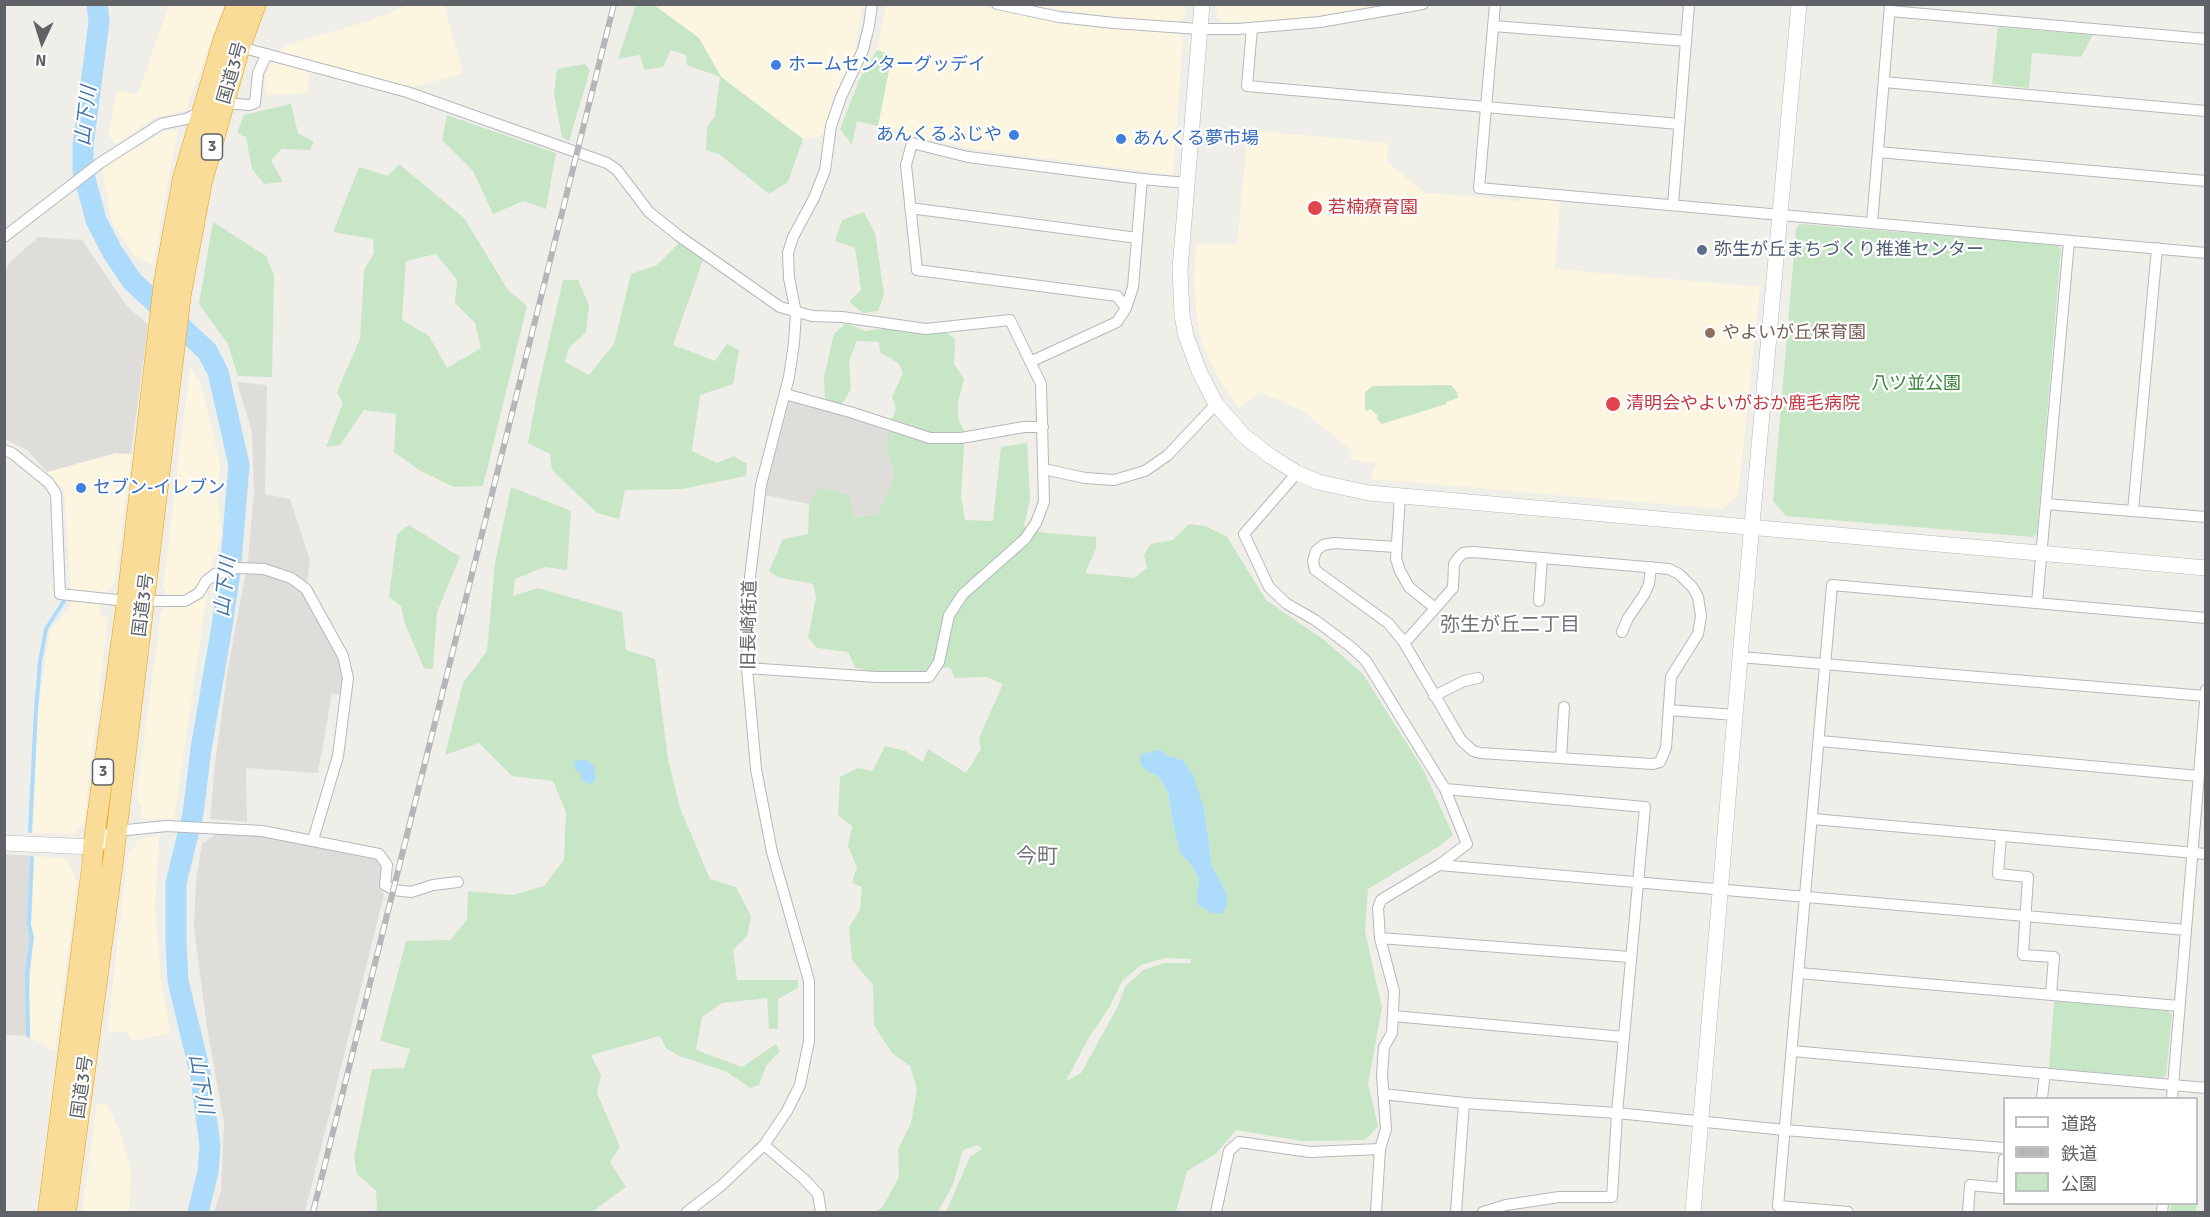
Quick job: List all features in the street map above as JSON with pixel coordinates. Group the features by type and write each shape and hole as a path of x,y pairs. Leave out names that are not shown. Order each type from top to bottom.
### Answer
{"highway":[{"name":"国道3号","path":"66,1212 117,831 164,282 183,178 223,41 237,4"},
{"name":"国道3号","path":"48,1212 93,847 136,601 181,294 202,182 240,47 256,4"}],"street":[{"name":"旧長崎街道","path":"687,1212 722,1185 764,1145 787,1111 800,1085 809,1041 809,981 772,852 756,769 747,668 750,577 761,485 785,394 794,343 796,313 789,278 790,245 814,198 825,170 831,126 862,50 872,4"},
{"path":"997,4 1070,18 1199,29 1252,28 1320,22 1423,4"},
{"path":"1202,4 1180,269 1182,315 1186,336 1199,370 1216,404 1244,436 1297,473 1347,490 1400,496 2205,568"},
{"path":"1495,4 1479,188 2205,253"},
{"path":"1672,205 1689,4"},
{"path":"1693,1212 1799,4"},
{"path":"1872,223 1890,8 2205,39"},
{"path":"1493,26 1686,41"},
{"path":"1252,28 1247,86 1679,124"},
{"path":"240,47 407,92 608,163 617,170 649,212 679,237 780,307 796,313 926,328 1010,320 1041,384 1044,502 1025,539 963,594 949,615 939,663 929,677 876,677 747,668"},
{"path":"4,237 96,167 161,124 186,119 225,102 249,105 255,103 258,73 267,54"},
{"path":"1884,82 2205,111"},
{"path":"1126,308 1117,296 916,270 906,165 912,143 968,157 1187,183"},
{"path":"1878,152 2205,181"},
{"path":"1030,362 1117,322 1126,308 1133,287 1142,179"},
{"path":"910,208 1137,238"},
{"path":"2037,603 2069,240"},
{"path":"2133,511 2157,248"},
{"path":"785,394 930,438 961,438 1024,426 1043,428"},
{"path":"1044,469 1085,478 1114,480 1145,471 1168,455 1216,404"},
{"path":"4,450 12,453 49,483 56,494 65,595 136,601 185,601 199,593 206,581 215,574 238,568 264,569 291,578 306,589 343,656 348,678 338,756 313,840"},
{"path":"1297,473 1244,534 1269,588 1287,604 1315,620 1351,646 1366,661 1444,789 1467,844 1439,865 1381,900 1378,908 1380,938 1395,992 1392,1033 1384,1047 1383,1094 1386,1129 1380,1149 1376,1212"},
{"path":"1400,496 1396,547 1398,565 1409,587 1435,608"},
{"path":"2046,504 2205,517"},
{"path":"1396,547 1334,543 1323,545 1316,551 1313,561 1315,570 1388,623 1403,641 1461,740 1473,751 1480,753 1653,764 1660,762 1666,748 1671,677 1698,634 1701,616 1698,597 1685,579 1670,569 1473,552 1463,553 1455,564 1453,588 1409,638 1403,641"},
{"path":"1539,601 1542,558"},
{"path":"1622,632 1628,618 1644,595 1651,567"},
{"path":"1848,1212 1778,1206 1832,585 2205,618"},
{"path":"1740,657 2205,696"},
{"path":"1434,696 1464,681 1478,678"},
{"path":"2172,1097 2205,690"},
{"path":"1561,758 1564,707"},
{"path":"1669,710 1735,715"},
{"path":"1820,741 2198,776"},
{"path":"1444,789 1645,807 1630,957 1612,1197 1559,1197 1506,1205 1483,1212"},
{"path":"1813,819 2205,854"},
{"path":"4,843 93,847 117,831 174,826 262,831 379,854 387,865 385,885 394,890 411,892 433,885 458,882"},
{"path":"2001,836 1998,874 2028,877 2023,954 2054,957 2051,995"},
{"path":"1439,865 2186,930"},
{"path":"1380,938 1630,957"},
{"path":"1799,973 2179,1006"},
{"path":"1393,1016 1624,1037"},
{"path":"1792,1051 2205,1088"},
{"path":"2042,1097 2045,1073"},
{"path":"1383,1094 1464,1103 1617,1113 2003,1148"},
{"path":"1456,1212 1464,1103"},
{"path":"1216,1212 1229,1151 1239,1142 1310,1152 1380,1149"},
{"path":"764,1145 818,1194 821,1212"},
{"path":"1968,1212 1970,1185 2002,1188 2003,1174"}],"shaded area":[{"path":"169,4 224,5 186,110 154,118 116,144 108,135 117,90 138,94"},
{"path":"411,4 444,5 463,74 412,87 374,88 309,73 308,93 267,95 264,81 269,65 286,45 365,22"},
{"path":"654,5 863,5 854,56 833,99 823,136 803,139 721,77 699,38"},
{"path":"886,5 976,5 1053,22 1179,33 1183,37 1173,175 972,149 878,126 891,55 877,50"},
{"path":"1028,5 1186,5 1184,18 1180,22 1113,17"},
{"path":"1218,5 1397,5 1254,22 1222,22 1217,17"},
{"path":"179,129 153,265 136,257 112,223 102,168 163,132"},
{"path":"1248,130 1388,143 1387,162 1425,193 1520,201 1520,198 1560,201 1555,269 1760,287 1738,496 1722,509 1370,479 1376,464 1350,459 1352,451 1304,412 1260,392 1238,408 1218,377 1204,349 1197,320 1194,283 1196,243 1237,245"},
{"path":"38,237 82,240 126,305 148,325 131,454 116,453 47,472 27,450 5,439 5,273 10,262"},
{"path":"190,366 201,385 220,464 218,500 222,534 211,569 204,574 199,587 188,595 167,596 163,586"},
{"path":"237,382 267,385 265,494 290,499 310,560 305,597 338,657 343,672 340,695 332,693 318,773 246,768 247,822 210,819 228,668 248,561 254,492 252,432"},
{"path":"790,398 888,428 888,454 895,475 877,515 852,517 820,487 809,504 764,495"},
{"path":"116,453 131,454 115,583 105,593 71,590 64,490 47,472"},
{"path":"208,587 174,818 140,819 141,808 136,796 161,614 166,604 194,603"},
{"path":"72,601 100,604 99,614 108,618 84,822 73,834 33,833 38,709 50,630 67,611"},
{"path":"216,834 261,835 375,855 384,865 379,887 384,895 305,1212 214,1212 221,1191 224,1123 206,1021 194,927 196,882 202,844"},
{"path":"159,836 155,908 162,989 171,1033 133,1041 127,1031 107,1033 128,853 135,847 138,839"},
{"path":"5,854 33,856 29,1036 5,1035"},
{"path":"33,856 67,859 77,881 55,1052 29,1036"},
{"path":"107,1103 122,1137 131,1173 129,1212 82,1212 97,1104"}],"green space":[{"path":"636,5 654,5 699,38 721,77 803,139 788,182 769,194 719,154 706,150 707,127 715,116 720,77 687,65 686,55 671,50 663,67 644,70 640,55 618,59"},
{"path":"1998,27 2093,35 2081,57 2032,53 2029,88 1992,84"},
{"path":"877,50 892,55 878,126 857,121 852,145 840,129 860,78"},
{"path":"585,64 590,70 569,141 562,137 554,94 557,69"},
{"path":"291,104 298,133 314,142 310,150 282,149 271,160 283,182 264,184 252,169 246,137 237,133 244,115"},
{"path":"447,115 556,153 546,209 523,201 493,214 473,171 442,140"},
{"path":"399,164 464,218 508,290 527,306 483,486 454,487 419,470 394,452 396,414 364,410 340,445 326,447 343,403 337,392 360,339 364,270 374,253 373,239 333,232 359,167 388,176","holes":["436,254 457,280 455,303 475,323 481,348 447,368 429,336 402,320 406,261"]},
{"path":"864,212 875,233 884,294 878,311 863,313 849,302 861,290 855,248 835,241 842,220"},
{"path":"213,222 266,256 274,275 272,377 238,376 228,344 199,304"},
{"name":"八ツ並公園","path":"1800,224 2057,245 2061,249 2037,533 2033,537 1786,516 1773,501 1796,229"},
{"path":"679,243 703,260 673,345 715,361 727,344 739,350 733,384 700,395 692,451 717,463 734,456 747,464 746,476 682,489 625,490 619,519 597,513 552,470 550,454 528,443 538,389 563,280 578,280 589,305 586,332 569,348 565,362 589,375 614,344 631,274 657,265"},
{"path":"846,323 865,331 885,328 944,331 955,339 954,364 964,379 958,403 958,418 965,433 961,496 965,520 993,521 1001,447 1027,443 1030,499 1024,526 1045,533 1096,537 1096,549 1085,573 1134,578 1147,568 1144,555 1151,544 1173,540 1189,524 1205,526 1227,537 1266,600 1324,640 1363,674 1423,769 1453,835 1438,847 1368,889 1365,931 1382,1008 1368,1084 1378,1126 1365,1140 1302,1141 1236,1130 1216,1154 1187,1171 1176,1212 946,1212 970,1157 982,1149 977,1145 963,1150 953,1184 938,1212 874,1212 882,1208 899,1177 898,1149 911,1123 917,1089 910,1066 892,1053 874,1025 873,985 852,960 849,927 860,910 862,887 852,883 857,867 848,846 852,826 838,815 840,777 858,768 873,771 885,746 905,751 923,762 928,749 966,773 981,749 979,738 1003,684 986,677 955,678 950,667 917,672 877,673 855,667 848,652 817,648 808,638 816,597 813,584 778,577 769,571 783,539 808,534 809,504 819,487 849,495 853,517 877,515 895,475 888,454 888,428 896,409 892,397 903,373 899,364 880,352 879,342 857,341 849,361 851,389 842,404 825,400 824,377 834,334","holes":["1161,750 1168,756 1183,760 1204,808 1212,866 1227,894 1197,893 1199,879 1192,866 1180,853 1168,793 1159,777","1165,958 1191,959 1191,963 1165,963 1143,970 1125,987 1118,1006 1081,1073 1066,1081 1122,981 1141,965"]},
{"path":"1451,385 1457,392 1458,398 1382,424 1376,418 1378,416 1370,409 1365,410 1365,392 1373,386"},
{"path":"511,487 571,511 567,570 545,567 515,579 513,596 538,588 622,612 626,650 655,659 668,759 680,808 710,879 736,887 751,916 747,936 733,950 737,980 798,980 798,988 778,999 778,1029 769,1029 767,998 722,1003 702,1017 696,1050 742,1067 776,1044 780,1051 766,1066 759,1085 750,1088 727,1072 679,1056 666,1048 660,1036 591,1055 601,1075 597,1093 620,1147 610,1162 626,1187 592,1212 374,1212 377,1209 376,1191 357,1174 354,1157 372,1069 404,1068 410,1049 380,1041 406,941 450,940 467,920 468,891 513,895 544,886 564,860 566,812 553,781 512,776 479,743 445,755 463,683 487,651 495,563"},
{"path":"409,525 460,557 437,612 433,669 424,668 405,624 401,606 389,597 397,534"},
{"path":"2054,1001 2168,1011 2172,1014 2166,1075 2163,1078 2049,1068"},
{"path":"2171,1205 2197,1205 2196,1212 2170,1212"}],"water":[{"path":"1161,750 1168,756 1183,760 1193,775 1204,808 1212,866 1227,894 1227,905 1221,914 1212,913 1198,905 1199,879 1192,866 1180,853 1168,793 1159,777 1147,771 1140,763 1141,754"},
{"path":"586,760 594,766 596,779 590,784 582,780 580,773 575,769 574,761"}],"waterway":[{"name":"山下川","path":"97,4 99,22 83,146 83,171 96,220 113,253 132,281 207,351 218,372 239,465 230,572 222,626 201,749 193,814 176,883 178,981 200,1072 210,1145 208,1172 198,1212"},
{"path":"30,831 40,662 46,629 64,601 63,595"},
{"path":"28,1036 27,972 32,937 29,925 32,858"}],"railway":[{"path":"313,1212 614,4"}],"place":[{"name":"ホームセンターグッデイ","path":"776,65"},
{"name":"あんくるふじや","path":"1014,135"},
{"name":"あんくる夢市場","path":"1121,139"},
{"name":"若楠療育園","path":"1315,208"},
{"name":"弥生が丘まちづくり推進センター","path":"1702,250"},
{"name":"やよいが丘保育園","path":"1710,333"},
{"name":"清明会やよいがおか鹿毛病院","path":"1613,404"},
{"name":"セブン-イレブン","path":"81,488"}],"district":[{"name":"弥生が丘二丁目","path":"1510,626"},
{"name":"今町","path":"1037,857"}]}
